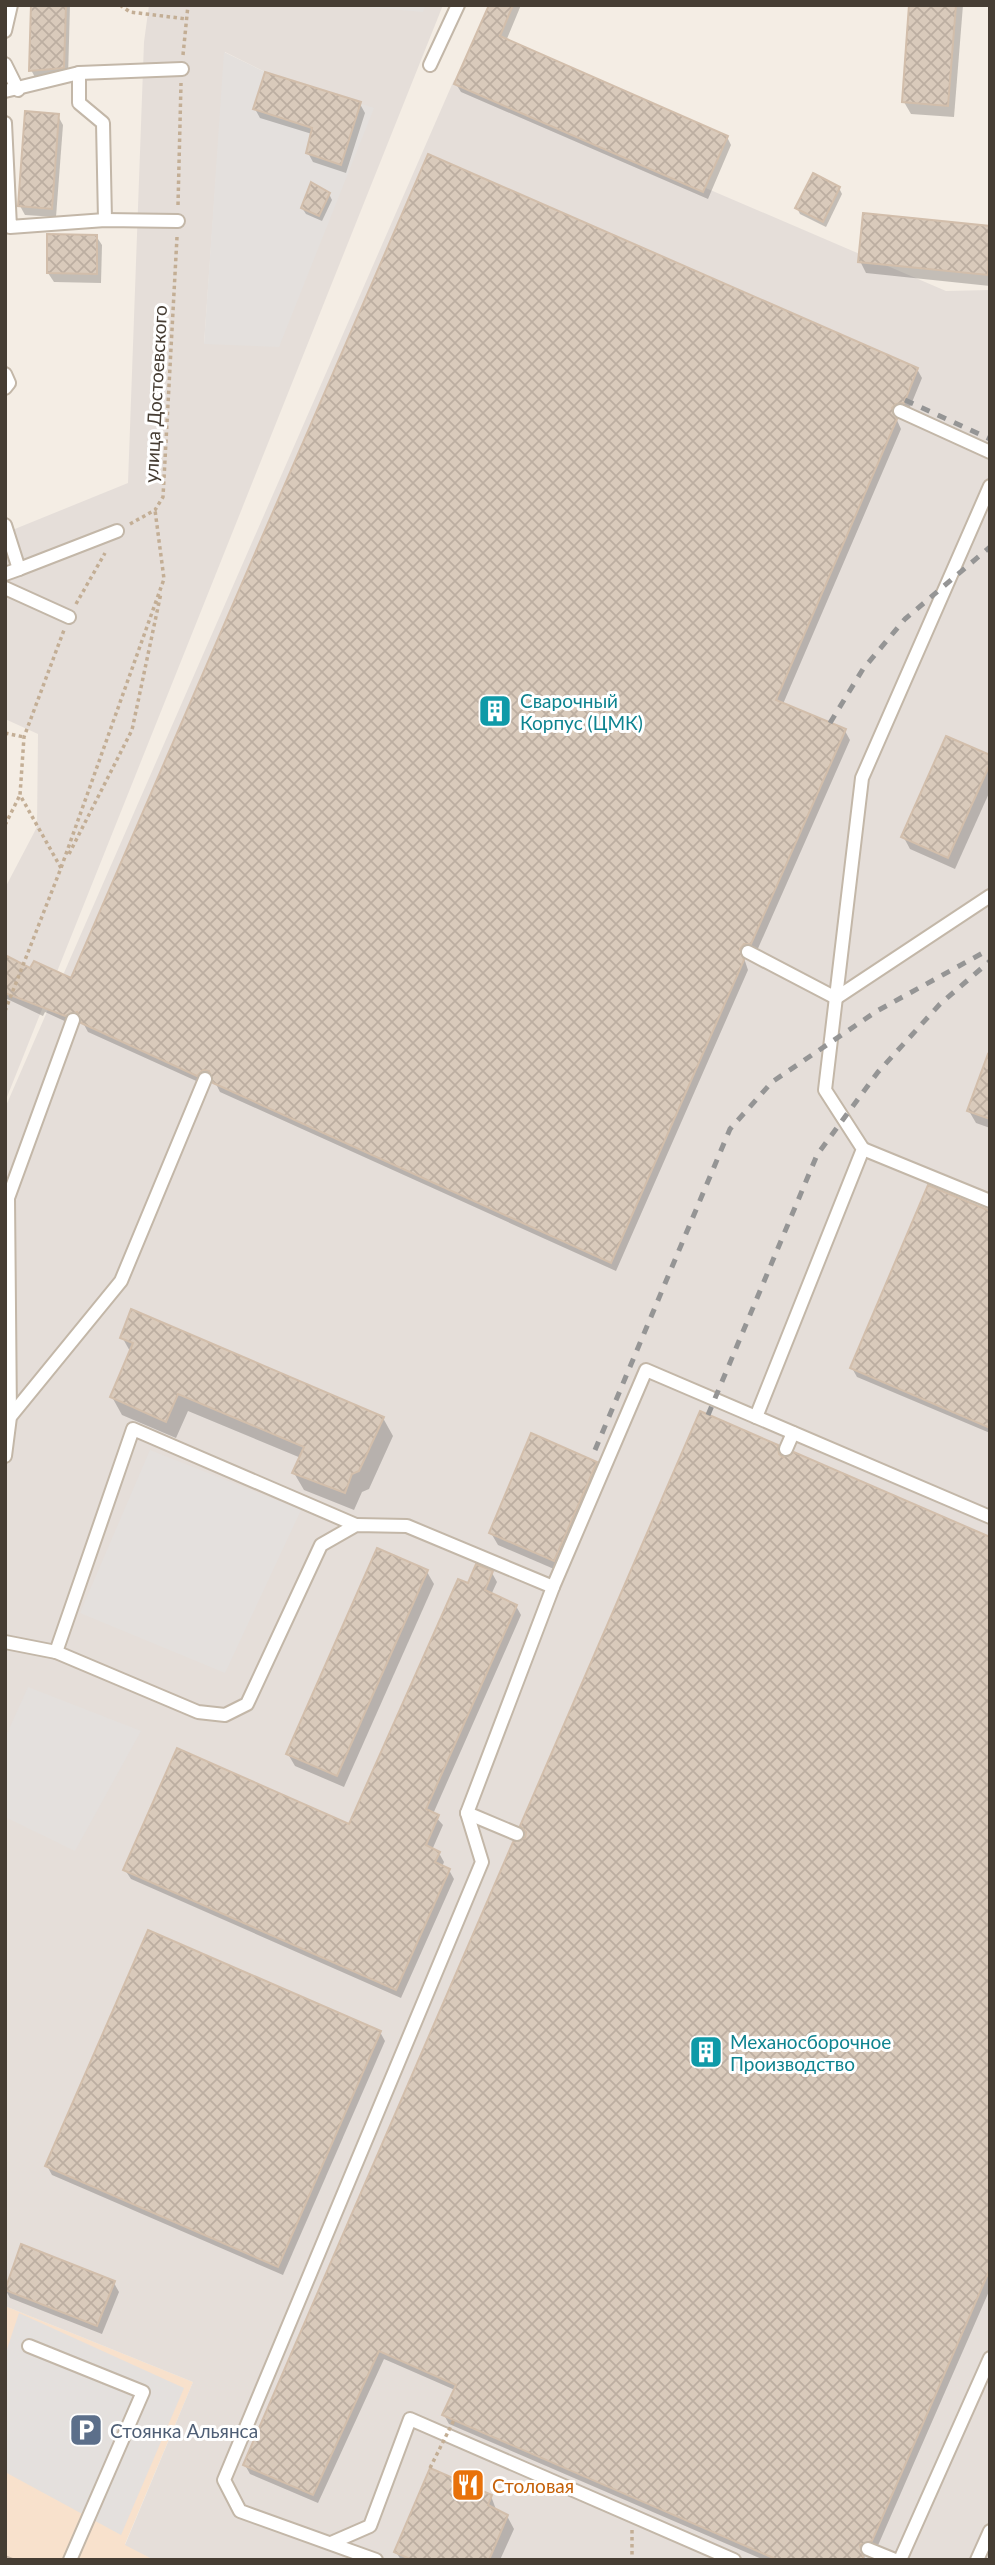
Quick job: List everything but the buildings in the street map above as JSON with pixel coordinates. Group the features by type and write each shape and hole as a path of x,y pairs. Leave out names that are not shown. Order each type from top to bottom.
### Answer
{"lane":[{"path":"5,31 11,5"},
{"path":"430,65 458,5"},
{"path":"5,64 12,90 79,73 182,69"},
{"path":"79,73 79,103 103,123 105,220"},
{"path":"5,122 10,227 105,220 178,221"},
{"path":"5,374 9,383 5,388"},
{"path":"900,411 990,452"},
{"path":"990,486 862,778 825,1090 863,1149 990,1201"},
{"path":"5,525 19,569"},
{"path":"5,574 117,531"},
{"path":"5,588 69,617"},
{"path":"836,998 990,897"},
{"path":"748,952 836,998"},
{"path":"5,1456 10,1417 8,1198 73,1020"},
{"path":"10,1417 121,1281 205,1079"},
{"path":"756,1417 863,1149"},
{"path":"376,2560 240,2511 224,2480 482,1862 467,1813 553,1587 646,1370 990,1517"},
{"path":"56,1652 133,1429 356,1525 407,1526 553,1587"},
{"path":"786,1449 793,1433"},
{"path":"5,1642 56,1652 198,1712 225,1715 247,1704 321,1545 356,1525"},
{"path":"467,1813 517,1834"},
{"path":"29,2346 142,2392 70,2560"},
{"path":"869,2549 898,2560 990,2358"},
{"path":"331,2543 370,2526 410,2419 734,2560"},
{"path":"977,2560 990,2530"}],"path":[{"path":"121,5 130,12 187,19"},
{"name":"улица Достоевского","path":"117,531 155,510 163,497 178,221 182,69 188,5"},
{"path":"61,868 132,730 164,579 155,510"},
{"path":"5,825 20,795 24,737 69,617 117,531"},
{"path":"5,1012 61,868 164,579"},
{"path":"5,733 24,737"},
{"path":"20,795 61,868"},
{"path":"430,2469 454,2420"}],"shaded area":[{"path":"149,5 443,5 5,1102 5,888 37,827 38,734 5,719 5,533 128,483 144,42","holes":["225,52 265,72 361,102 204,344"]},
{"path":"345,5 426,5 423,12"},
{"path":"224,52 265,72 374,108 279,347 204,344"},
{"path":"454,80 946,291 990,290 990,2560 154,2560 125,2545 193,2382 5,2306 5,1108"},
{"path":"150,1450 301,1510 225,1673 80,1613"},
{"path":"28,1687 141,1731 75,1851 5,1817 5,1738"},
{"name":"Стоянка Альянса","path":"5,2306 193,2382 125,2544 154,2560 5,2560"},
{"name":"Стоянка Альянса","path":"19,2313 184,2388 121,2535 5,2472 5,2355"}],"railway":[{"path":"905,400 990,439"},
{"path":"830,723 863,669 905,619 990,547"},
{"path":"595,1450 730,1129 772,1082 877,1011 990,949"},
{"path":"708,1415 817,1155 878,1072 940,1004 990,961"}],"place":[{"name":"Сварочный Корпус (ЦМК)","path":"495,711"},
{"name":"Механосборочное Производство","path":"706,2052"},
{"name":"Стоянка Альянса","path":"86,2430"},
{"name":"Столовая","path":"468,2485"}]}
